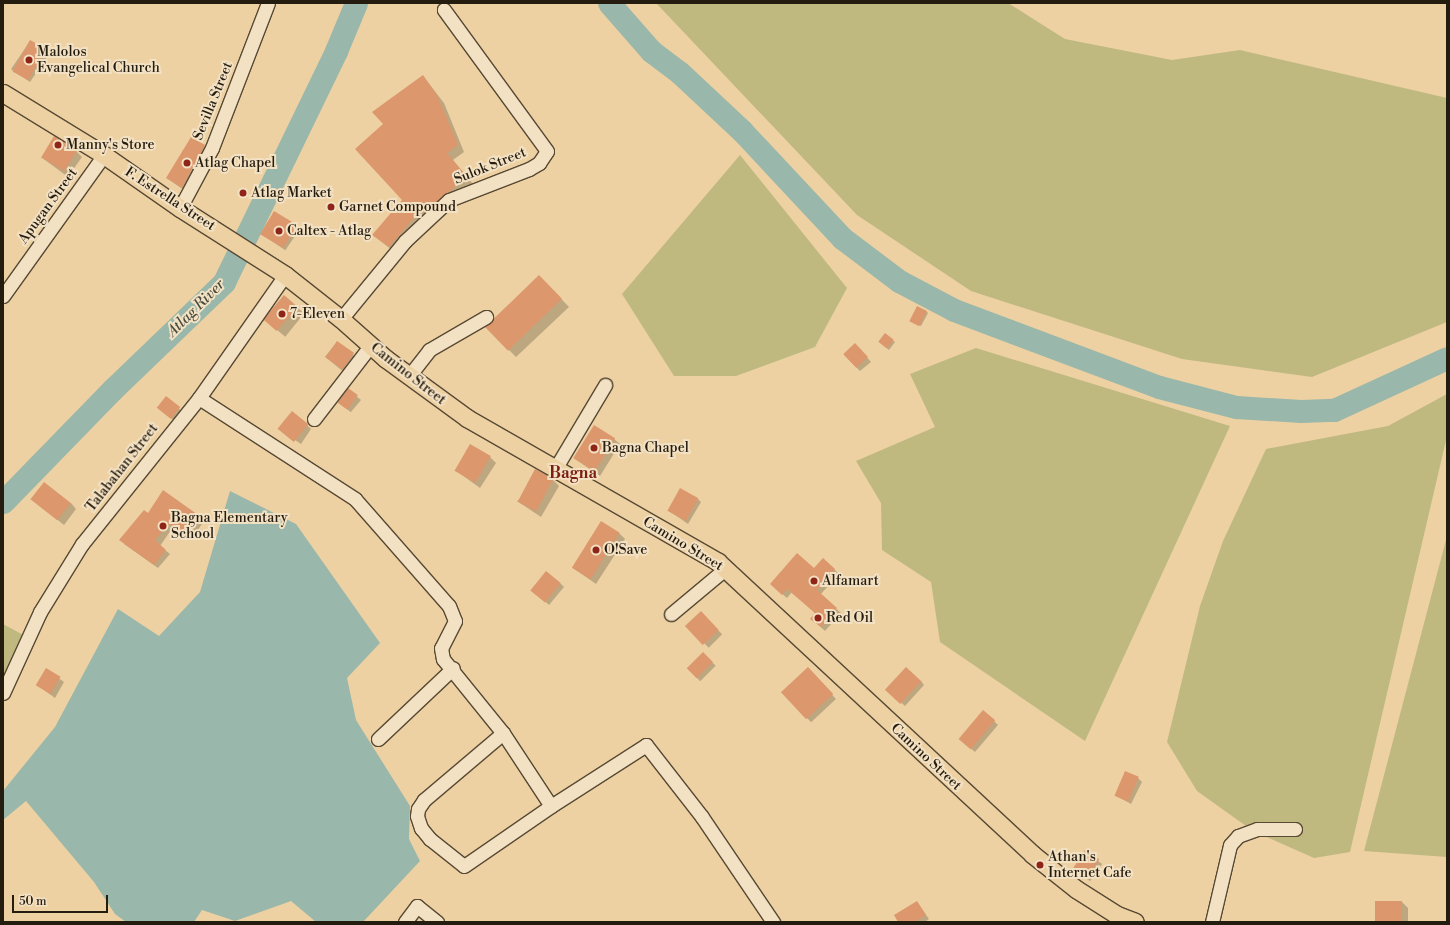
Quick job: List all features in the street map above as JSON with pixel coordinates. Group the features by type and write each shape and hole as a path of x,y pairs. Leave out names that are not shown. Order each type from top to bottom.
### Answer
{"main road":[{"name":"F. Estrella Street","path":"3,93 104,155 180,208 254,254"},
{"name":"Camino Street","path":"254,254 285,275 341,319 409,376 467,418 718,562 1032,854 1115,918 1135,922"}],"street":[{"name":"Sevilla Street","path":"180,208 212,148 268,3"},
{"name":"Sulok Street","path":"341,319 405,241 449,200 529,169 539,163 547,151 444,10"},
{"name":"Apugan Street","path":"3,296 104,155"},
{"name":"Talabahan Street","path":"3,692 40,612 82,544 199,398 285,275"},
{"path":"409,376 429,350 486,317"},
{"path":"314,419 371,345"},
{"path":"554,469 606,385"},
{"path":"199,398 354,499 364,508 449,606 455,621 440,648 443,659 453,668 503,733 551,806"},
{"path":"671,614 725,569"},
{"path":"378,739 453,668"},
{"path":"503,733 424,800 418,809 417,816 421,828 430,839 464,866 551,806 646,745 702,816 772,922"},
{"path":"1212,922 1230,845 1238,836 1257,829 1295,829"},
{"path":"405,922 417,906 437,922"}],"shaded area":[{"path":"656,3 1008,3 1065,39 1172,60 1240,50 1447,98 1447,322 1312,377 1182,359 971,291 857,215"},
{"path":"740,155 847,288 815,347 736,376 674,376 622,294"},
{"path":"976,348 1230,426 1085,741 940,642 931,582 882,550 881,503 856,461 935,427 910,374"},
{"path":"1447,394 1447,436 1350,852 1314,858 1253,831 1197,791 1167,742 1200,606 1223,541 1266,449 1388,426"},
{"path":"230,491 296,524 380,643 347,678 356,720 410,806 409,839 420,861 363,922 316,922 291,901 235,921 202,910 194,922 126,922 115,914 94,882 26,801 3,820 3,791 55,727 118,609 159,636 200,592"},
{"path":"1447,536 1447,857 1364,851"},
{"path":"3,624 27,637 3,680"}],"building":[{"name":"Malolos Evangelical Church","path":"30,40 46,49 28,80 13,71"},
{"path":"423,75 437,95 458,145 447,153 467,177 424,213 421,210 389,247 372,235 402,200 355,149 383,124 372,112"},
{"path":"54,136 77,150 64,171 41,157"},
{"name":"Atlag Chapel","path":"191,137 205,145 182,188 166,178"},
{"path":"274,211 297,225 283,248 260,234"},
{"path":"539,275 562,299 508,351 485,327"},
{"name":"7-Eleven","path":"284,295 298,307 277,331 263,319"},
{"path":"917,306 927,311 919,326 909,321"},
{"path":"885,333 894,340 887,348 878,342"},
{"path":"337,341 354,353 343,369 326,357"},
{"path":"855,343 868,357 856,368 843,354"},
{"path":"348,388 358,395 348,410 338,403"},
{"path":"166,396 180,407 171,419 157,408"},
{"path":"292,411 308,424 294,442 278,429"},
{"name":"Bagna Chapel","path":"594,425 615,438 595,471 573,458"},
{"path":"470,444 491,456 475,483 454,471"},
{"path":"535,469 554,479 536,512 518,502"},
{"path":"44,482 71,503 57,520 30,499"},
{"path":"680,488 698,498 686,521 667,511"},
{"name":"Bagna Elementary School","path":"163,490 201,517 187,537 169,524 155,540 166,550 154,565 119,540 144,510 148,513"},
{"name":"O!Save","path":"601,521 620,533 591,579 572,568"},
{"path":"797,553 814,568 823,558 835,569 817,590 837,608 821,627 810,619 815,613 787,589 782,595 770,584"},
{"path":"546,571 561,583 545,602 530,590"},
{"path":"701,611 719,630 703,645 685,626"},
{"path":"703,652 713,662 697,678 687,668"},
{"path":"808,667 833,694 806,719 781,692"},
{"path":"906,667 921,681 900,704 885,690"},
{"path":"46,668 61,677 50,694 36,685"},
{"path":"983,710 995,720 971,749 959,739"},
{"path":"1125,771 1139,777 1128,802 1114,796"},
{"path":"1085,850 1099,859 1087,879 1072,869"},
{"path":"917,901 926,915 915,922 898,922 894,915"},
{"path":"1375,901 1402,901 1402,922 1375,922"}],"waterway":[{"name":"Atlag River","path":"3,502 113,389 224,282 336,51 356,3"},
{"path":"609,3 651,51 679,72 742,131 842,238 899,281 954,310 1159,387 1236,407 1301,411 1334,410 1447,358"}],"place":[{"name":"Malolos Evangelical Church","path":"29,60"},
{"name":"Manny's Store","path":"58,145"},
{"name":"Atlag Chapel","path":"187,163"},
{"name":"Atlag Market","path":"243,193"},
{"name":"Garnet Compound","path":"331,207"},
{"name":"Caltex - Atlag","path":"279,231"},
{"name":"7-Eleven","path":"282,314"},
{"name":"Bagna Chapel","path":"594,448"},
{"name":"Bagna Elementary School","path":"163,526"},
{"name":"O!Save","path":"596,550"},
{"name":"Alfamart","path":"814,581"},
{"name":"Red Oil","path":"818,618"},
{"name":"Athan's Internet Cafe","path":"1040,865"}],"district":[{"name":"Bagna","path":"573,473"}]}
